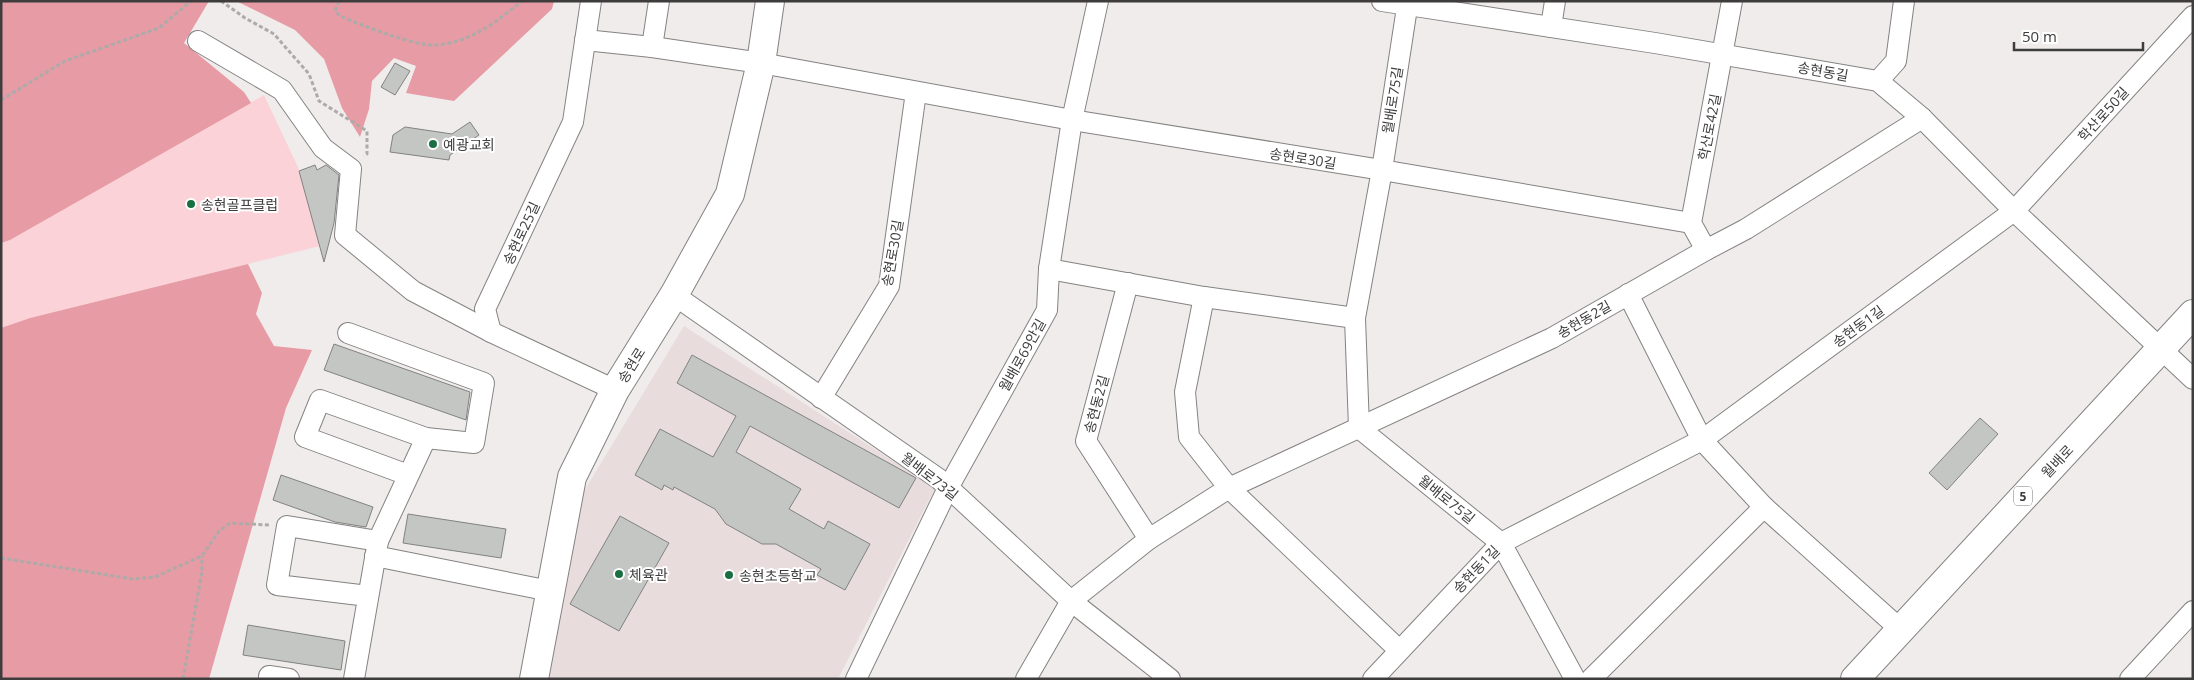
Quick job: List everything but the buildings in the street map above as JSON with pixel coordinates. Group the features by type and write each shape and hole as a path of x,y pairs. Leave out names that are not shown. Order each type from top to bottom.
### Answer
{"main road":[{"name":"송현로","path":"534,679 572,477 615,390 674,295 730,194 761,63 770,1"},
{"name":"월배로","path":"1856,678 1900,628 2193,314"}],"street":[{"name":"송현로25길","path":"491,332 485,309 573,122 591,1"},
{"path":"652,47 659,1"},
{"name":"월배로69안길","path":"856,679 948,488 1047,310 1049,269 1072,120 1098,1"},
{"name":"송현동길","path":"1382,1 1408,3 1878,80"},
{"path":"1552,27 1556,1"},
{"name":"학산로42길","path":"1690,223 1732,1"},
{"path":"1904,1 1896,61 1878,80 1922,118 2014,212 2193,379"},
{"name":"월배로75길","path":"1408,3 1382,170 1355,318 1359,428 1501,543 1575,679"},
{"name":"학산로50길","path":"2014,212 2193,16"},
{"path":"585,40 652,47 761,63"},
{"path":"198,41 282,90 323,148 352,169 345,235 413,291 491,332 615,390"},
{"name":"송현로30길","path":"761,63 1072,120 1382,170 1690,223"},
{"name":"송현로30길","path":"821,398 889,286 916,92"},
{"name":"송현동2길","path":"1071,601 1149,539 1229,488 1552,338 1746,229 1922,118"},
{"name":"송현동1길","path":"1373,679 1501,543 1702,440 2014,212"},
{"path":"1690,223 1706,250"},
{"path":"1049,269 1204,297 1355,318"},
{"name":"송현동2길","path":"1128,283 1086,441 1149,539"},
{"path":"1628,294 1702,440 1764,507 1900,628"},
{"name":"월배로73길","path":"674,295 938,479 1071,601 1170,679"},
{"path":"1204,297 1185,392 1189,437 1229,488 1399,650"},
{"path":"348,333 484,383 474,443 426,438 320,400 305,437 408,475"},
{"path":"354,679 376,548 426,438"},
{"path":"1591,679 1764,507"},
{"path":"368,596 277,585 287,526 550,591"},
{"path":"1026,679 1071,601"},
{"path":"2130,679 2193,611"},
{"path":"269,679 269,676 289,679"}],"path":[{"path":"1,100 65,61 159,28 191,1"},
{"path":"221,1 244,18 265,28 278,38 309,74 319,101 366,131 367,154 352,169"},
{"path":"339,1 335,12 340,16 402,38 435,45 479,33 522,1"},
{"path":"1,558 133,579 155,577 202,556 219,531 230,523 287,526"},
{"path":"183,679 202,571 202,556"}],"shaded area":[{"path":"1,1 209,1 184,43 244,92 251,103 10,240 1,243"},
{"path":"236,1 554,1 552,9 454,101 406,93 416,66 394,58 372,81 369,109 360,137 342,108 324,59 295,30"},
{"name":"송현골프클럽","path":"264,95 298,167 320,246 30,318 1,328 1,243 10,240"},
{"path":"248,264 262,293 256,314 274,346 312,350 286,408 209,679 1,679 1,328 30,318"},
{"name":"송현초등학교","path":"684,326 935,488 838,679 548,679 584,491"}],"place":[{"name":"예광교회","path":"433,144"},
{"name":"송현골프클럽","path":"191,204"},
{"name":"체육관","path":"619,574"},
{"name":"송현초등학교","path":"729,575"}]}
